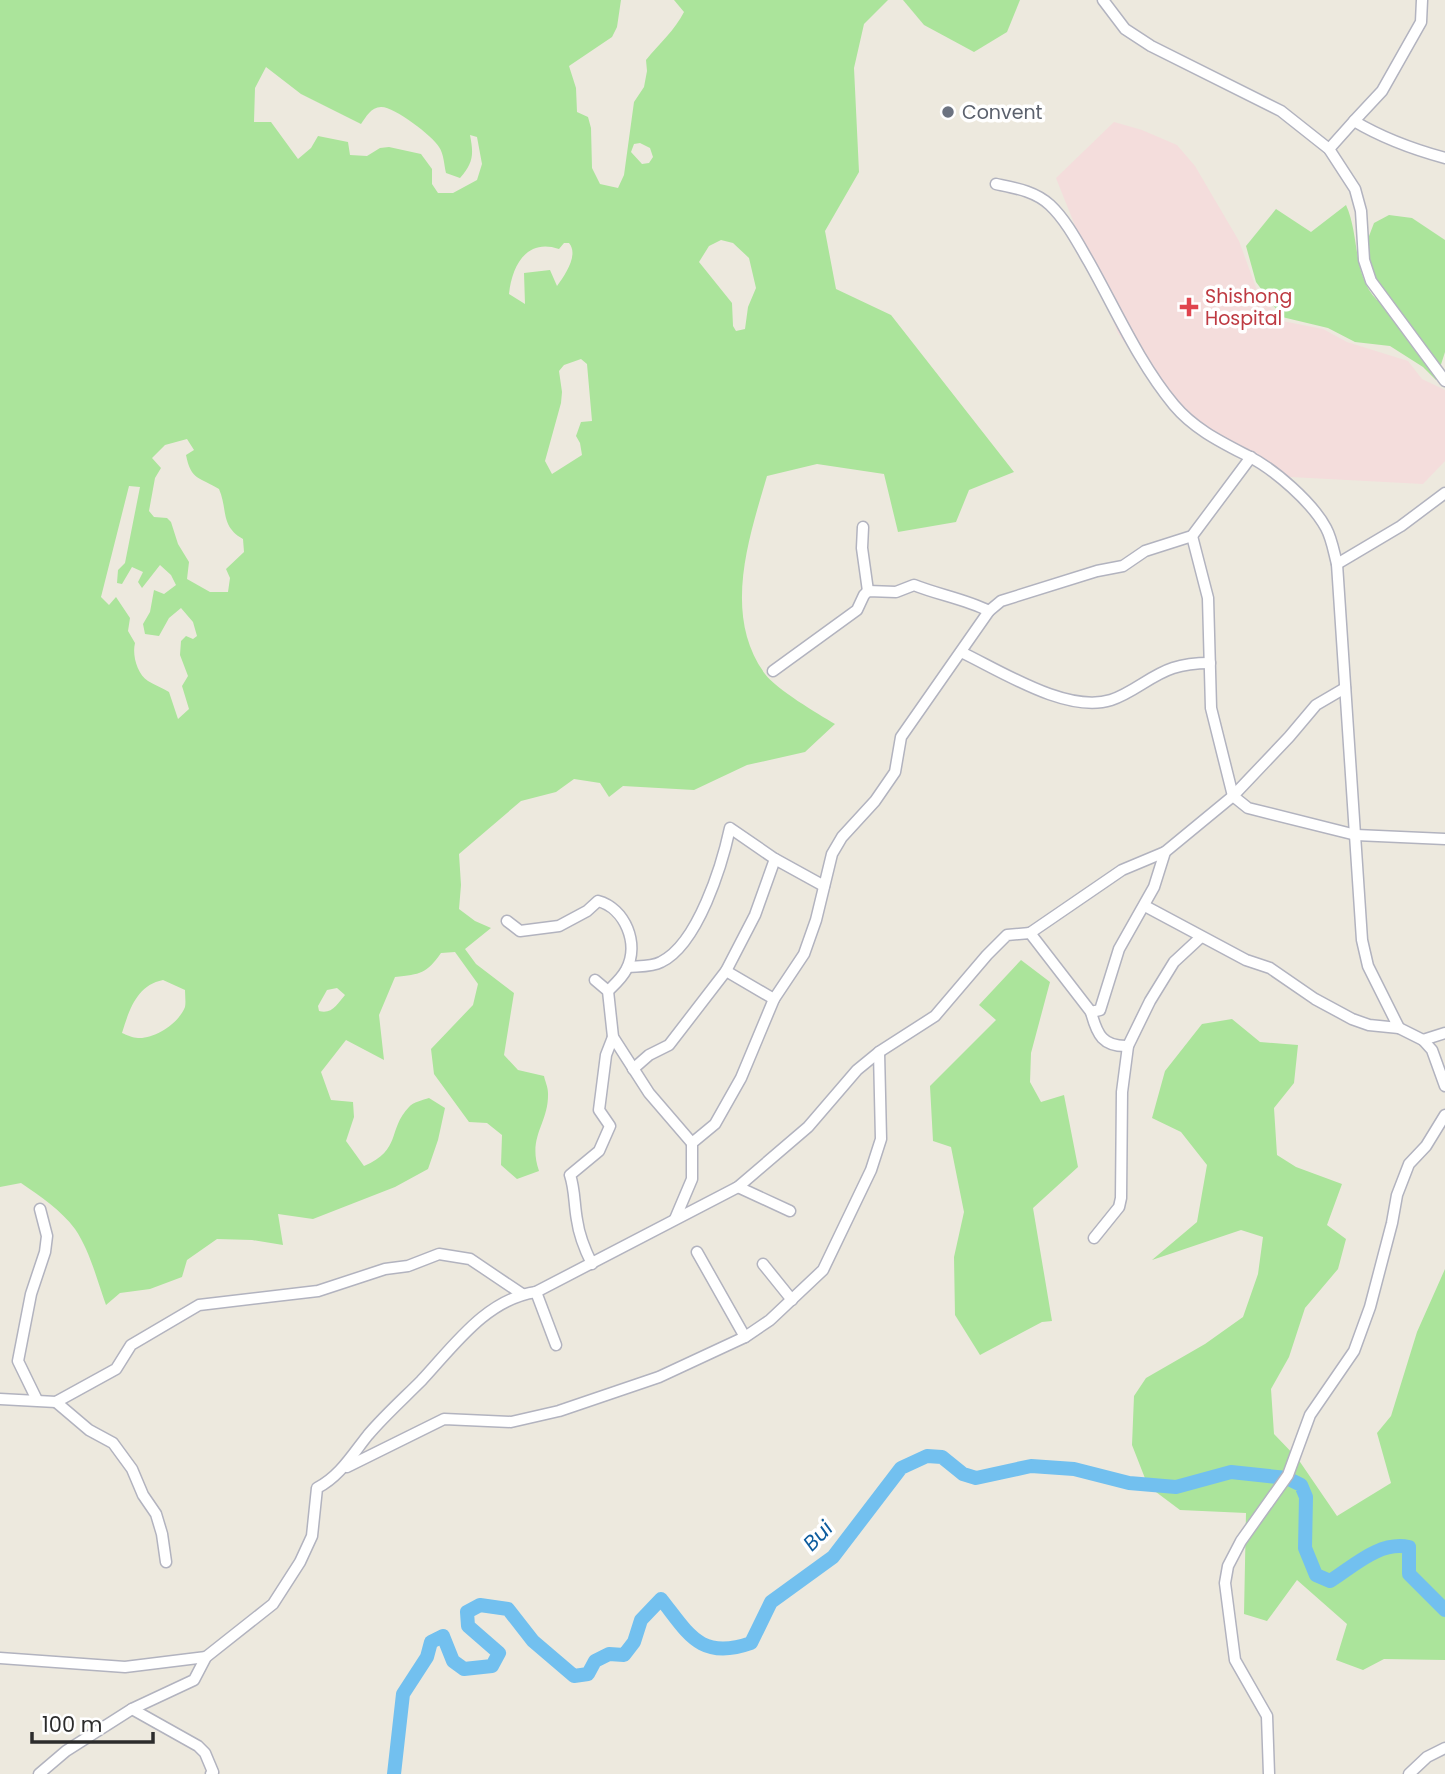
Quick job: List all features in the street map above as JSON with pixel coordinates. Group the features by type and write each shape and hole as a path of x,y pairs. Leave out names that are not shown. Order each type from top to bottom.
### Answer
{"street":[{"path":"1103,0 1125,29 1151,46 1280,111 1329,149 1355,189 1361,211 1364,260 1371,281 1445,381"},
{"path":"1329,149 1382,91 1421,22 1422,0"},
{"path":"1354,121 1397,144 1445,158"},
{"path":"996,184 1037,195 1050,205 1076,240 1152,375 1175,406 1212,437 1251,457 1301,496 1326,528 1337,564 1362,940 1368,966 1399,1028"},
{"path":"692,1143 715,1124 741,1078 774,999 804,954 832,853 842,837 876,801 895,772 901,737 989,611 1001,601 1097,571 1123,566 1145,551 1192,536 1251,457"},
{"path":"1337,564 1401,526 1445,493"},
{"path":"773,671 857,610 868,591 862,548 863,527"},
{"path":"1192,536 1208,598 1211,708 1233,796 1248,808 1356,835 1445,839"},
{"path":"868,591 896,592 914,586 968,600 989,611"},
{"path":"961,652 1057,698 1095,704 1112,700 1171,668 1210,663"},
{"path":"38,1774 66,1751 132,1709 194,1680 206,1657 273,1604 300,1562 312,1536 317,1488 329,1482 344,1468 370,1433 481,1318 522,1294 537,1292 738,1187 808,1126 856,1070 935,1016 1007,935 1030,933 1122,870 1165,852 1233,796 1290,737 1316,705 1345,688"},
{"path":"628,967 659,964 670,956 688,934 714,886 730,828 775,859 824,887"},
{"path":"1091,1012 1100,1010 1119,949 1154,887 1165,852"},
{"path":"633,1069 649,1055 669,1045 726,971 755,915 775,859"},
{"path":"507,920 520,931 559,926 587,911 598,901 606,903 620,913 630,931 631,948 628,967 608,991"},
{"path":"1144,906 1246,960 1270,968 1315,999 1352,1019 1369,1025 1399,1028 1423,1040 1432,1050 1445,1086"},
{"path":"1030,933 1091,1012 1095,1027 1102,1038 1113,1046 1128,1046"},
{"path":"1094,1238 1119,1208 1121,1198 1122,1092 1128,1046 1150,1001 1174,962 1201,937"},
{"path":"726,971 774,999"},
{"path":"595,980 608,991 613,1037 668,1116 692,1143 692,1179 675,1219"},
{"path":"1423,1040 1445,1034"},
{"path":"592,1264 584,1248 577,1220 575,1191 570,1175 598,1151 610,1126 599,1110 606,1055 613,1037"},
{"path":"344,1468 444,1419 511,1422 559,1411 659,1377 745,1337 771,1320 823,1270 871,1170 881,1139 879,1052"},
{"path":"1269,1774 1268,1716 1235,1660 1225,1583 1228,1566 1241,1541 1288,1475 1310,1415 1354,1352 1362,1333 1397,1195 1409,1164 1426,1146 1445,1115"},
{"path":"738,1187 790,1211"},
{"path":"37,1400 18,1361 32,1294 45,1252 47,1236 40,1209"},
{"path":"696,1252 745,1337"},
{"path":"56,1402 116,1368 131,1345 199,1305 318,1292 385,1269 408,1266 439,1254 470,1259 522,1294"},
{"path":"763,1264 792,1300"},
{"path":"537,1292 556,1345"},
{"path":"0,1399 56,1402 89,1430 113,1443 132,1469 142,1495 156,1514 166,1562"},
{"path":"0,1658 125,1667 206,1657"},
{"path":"132,1709 198,1746 210,1761 213,1772 211,1774"},
{"path":"1409,1774 1427,1757 1445,1748"}],"shaded area":[{"name":"Shishong Hospital","path":"1114,122 1177,145 1195,166 1239,241 1258,293 1282,321 1323,329 1347,342 1408,361 1422,379 1445,390 1445,461 1423,484 1290,477 1216,440 1169,407 1118,333 1056,178"}],"green space":[{"path":"0,0 621,0 617,27 612,37 569,66 576,88 577,112 588,117 591,128 592,168 600,184 618,188 624,175 634,102 644,87 646,60 684,12 674,0 888,0 864,24 854,68 859,172 825,231 836,289 891,315 1014,472 969,490 956,522 898,532 884,474 817,464 767,476 747,550 743,576 745,627 752,651 770,680 835,724 805,752 747,765 694,790 623,786 609,797 600,783 574,779 556,792 521,801 459,854 459,909 475,921 491,928 465,949 476,964 514,993 504,1055 518,1070 544,1076 547,1086 547,1104 535,1148 539,1171 517,1179 501,1165 502,1135 487,1123 469,1122 434,1074 431,1049 473,1005 478,984 455,952 441,953 422,972 395,977 379,1015 384,1060 346,1040 321,1072 331,1100 353,1102 354,1117 346,1141 364,1166 384,1153 402,1115 411,1105 429,1098 445,1108 428,1169 395,1187 313,1219 278,1214 283,1245 252,1240 217,1239 187,1260 182,1277 150,1289 120,1293 106,1305 85,1247 69,1222 21,1183 0,1187","holes":["266,67 301,94 361,124 377,107 387,108 403,116 439,147 446,173 460,178 468,168 472,153 470,135 477,137 482,164 477,180 453,193 438,193 432,184 432,169 421,154 389,147 380,148 367,156 350,155 348,142 318,136 311,148 298,159 271,122 254,122 255,88","640,143 650,148 653,157 649,163 642,164 631,152 634,144","721,240 733,243 749,258 756,288 748,307 745,329 736,331 733,326 732,303 699,262 709,246","564,243 569,243 572,248 570,265 557,286 550,270 524,273 525,304 509,294 514,273 523,256 538,247 559,249","581,359 587,364 592,421 581,422 576,436 582,455 552,474 545,461 561,403 559,371 564,365","187,439 194,450 186,455 191,470 197,477 219,489 228,523 243,539 244,552 226,569 230,578 228,592 210,592 187,579 189,562 178,544 171,522 167,518 154,517 149,511 155,478 161,468 152,458 165,445","129,486 140,487 125,563 118,570 117,583 122,584 132,567 143,572 138,582 142,588 160,565 171,575 176,585 164,594 154,590 150,612 143,624 145,634 159,636 169,618 181,608 193,622 197,636 193,639 186,636 181,641 180,655 188,676 182,686 189,709 178,719 169,692 148,681 138,669 135,643 128,631 130,618 116,597 109,605 101,597","163,980 185,990 185,1007 178,1019 159,1033 145,1038 132,1037 122,1033 131,1007 140,993","337,988 345,995 331,1010 319,1011 318,1006 327,990"]},
{"path":"903,0 1020,0 1007,32 974,52 924,25"},
{"path":"1346,205 1360,267 1369,290 1377,300 1388,299 1371,275 1366,244 1374,223 1389,215 1412,218 1445,240 1445,352 1436,380 1423,367 1390,346 1355,342 1328,328 1282,317 1256,282 1246,246 1276,209 1311,232"},
{"path":"1021,960 1050,982 1031,1053 1030,1082 1041,1102 1064,1095 1078,1167 1033,1208 1052,1321 1042,1322 980,1355 955,1315 954,1257 964,1212 951,1147 933,1141 930,1086 996,1020 979,1005"},
{"path":"1232,1019 1260,1042 1298,1045 1294,1083 1274,1108 1277,1155 1296,1167 1342,1184 1327,1225 1346,1239 1338,1269 1305,1308 1289,1357 1271,1389 1274,1434 1298,1459 1337,1516 1391,1483 1377,1433 1391,1416 1417,1332 1445,1269 1445,1660 1384,1659 1363,1670 1336,1660 1347,1624 1297,1580 1267,1621 1244,1614 1246,1513 1180,1510 1148,1486 1132,1445 1134,1396 1146,1378 1205,1344 1243,1317 1258,1274 1263,1237 1241,1230 1152,1260 1197,1222 1207,1165 1181,1132 1152,1118 1165,1071 1202,1024"}],"waterway":[{"name":"Bui","path":"394,1774 403,1694 427,1657 431,1642 443,1636 453,1661 464,1669 492,1666 499,1653 468,1626 467,1612 480,1605 508,1609 533,1641 574,1676 588,1674 595,1661 609,1654 624,1655 634,1642 641,1620 661,1599 688,1633 707,1646 734,1648 751,1643 771,1602 833,1557 901,1468 927,1456 942,1457 963,1474 976,1478 1031,1466 1074,1469 1129,1483 1176,1487 1231,1472 1287,1478 1301,1485 1306,1497 1305,1548 1316,1575 1330,1581 1377,1551 1398,1546 1409,1547 1409,1574 1445,1610"}],"place":[{"name":"Convent","path":"948,112"},
{"name":"Shishong Hospital","path":"1189,307"}]}
